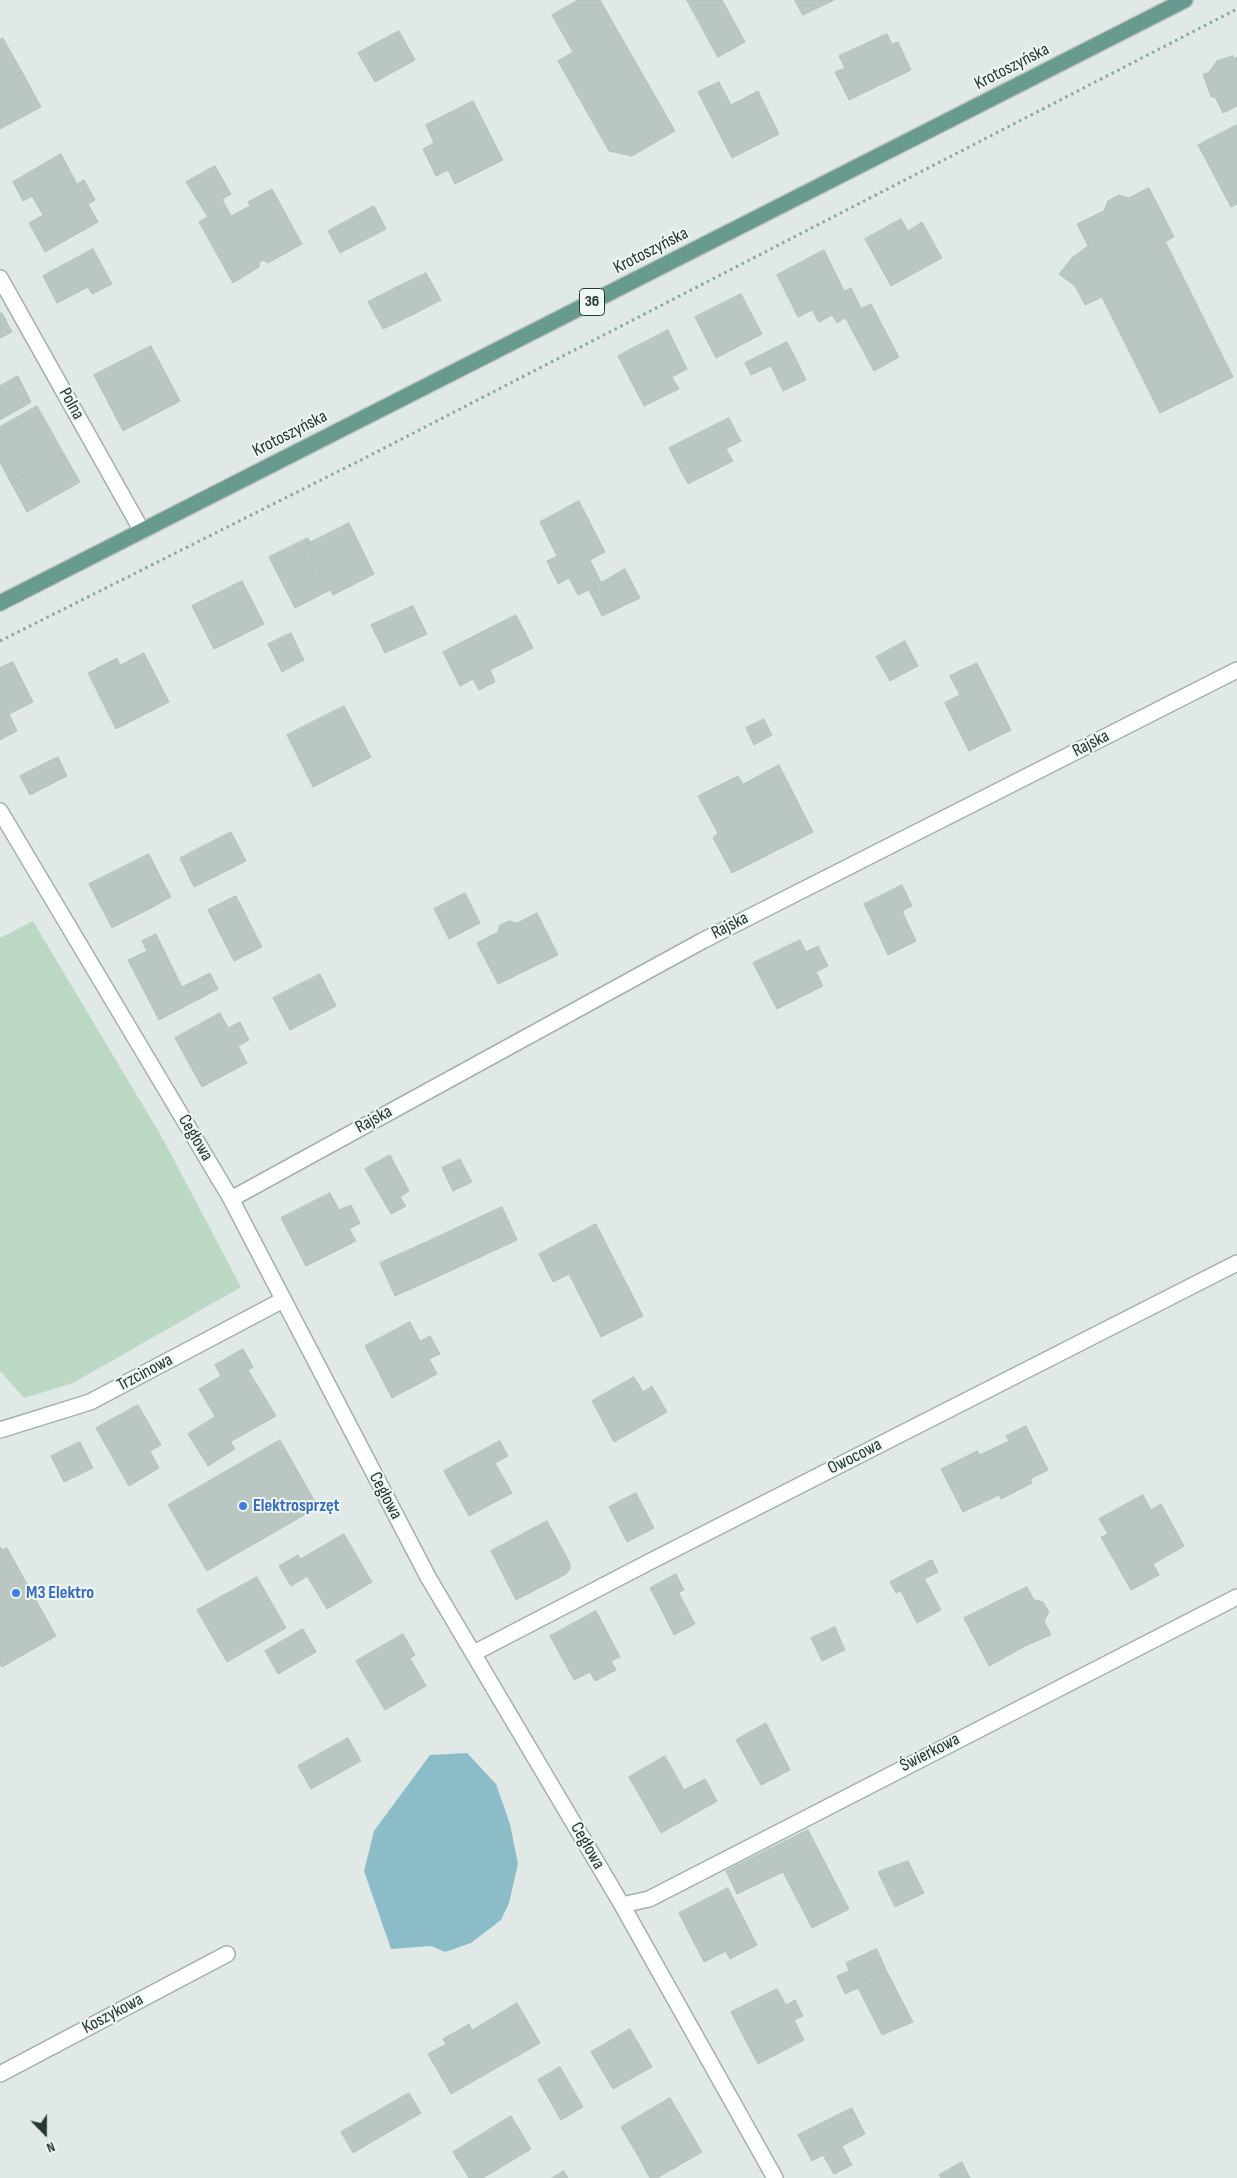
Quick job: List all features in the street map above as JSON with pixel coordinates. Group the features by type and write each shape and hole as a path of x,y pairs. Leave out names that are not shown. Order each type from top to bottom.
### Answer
{"main road":[{"name":"Krotoszyńska","path":"0,603 1185,0"}],"street":[{"name":"Polna","path":"0,278 142,531"},
{"name":"Rajska","path":"231,1199 702,941 1237,670"},
{"name":"Cegłowa","path":"0,811 231,1199 428,1577 622,1905 775,2178"},
{"name":"Owocowa","path":"474,1654 653,1560 1237,1263"},
{"name":"Trzcinowa","path":"0,1430 90,1402 282,1300"},
{"name":"Świerkowa","path":"622,1905 649,1899 1237,1597"},
{"name":"Koszykowa","path":"0,2074 227,1954"}],"path":[{"path":"0,641 369,456 1237,9"}],"green space":[{"path":"33,921 164,1141 241,1287 73,1383 24,1398 0,1371 0,938"}],"water":[{"path":"467,1753 496,1784 510,1824 518,1864 509,1903 501,1920 471,1943 445,1952 431,1946 391,1949 364,1871 374,1831 430,1755"}],"building":[{"path":"578,0 600,0 616,28 573,52 552,15"},
{"path":"687,0 722,0 745,42 718,57"},
{"path":"795,0 834,0 803,15"},
{"path":"616,28 675,131 632,156 609,151 558,61"},
{"path":"399,31 415,60 375,82 358,53"},
{"path":"887,34 892,44 898,42 911,70 849,100 835,72 845,68 839,56"},
{"path":"3,38 22,72 0,85 0,40"},
{"path":"1233,56 1234,59 1237,57 1237,106 1223,113 1215,97 1211,97 1203,74 1208,73 1217,61"},
{"path":"22,72 41,107 0,129 0,85"},
{"path":"719,82 731,105 758,91 779,134 732,158 698,92"},
{"path":"473,101 503,160 455,184 448,170 436,176 423,149 434,143 426,125"},
{"path":"1237,125 1237,204 1231,207 1198,145"},
{"path":"61,154 77,184 84,180 95,200 88,204 98,222 45,252 29,223 43,215 32,196 23,201 13,182"},
{"path":"215,166 231,194 222,199 231,216 250,206 248,202 272,189 302,244 268,263 263,260 259,263 259,267 233,283 199,222 208,217 186,182"},
{"path":"1149,188 1174,237 1102,273 1077,224 1104,211 1108,201 1119,195 1128,198"},
{"path":"374,206 386,229 340,253 328,231"},
{"path":"901,219 908,231 922,222 942,258 891,286 865,239"},
{"path":"1165,241 1233,377 1160,413 1102,297 1085,305 1075,286 1059,274 1072,258 1088,246 1102,273"},
{"path":"93,249 112,284 92,294 88,287 57,303 43,276"},
{"path":"824,250 844,291 851,288 861,308 837,323 832,315 819,322 812,310 798,317 777,275"},
{"path":"426,273 441,300 412,315 397,287"},
{"path":"397,287 412,315 383,329 368,302"},
{"path":"741,294 762,334 716,358 695,317"},
{"path":"871,304 899,357 874,371 845,317"},
{"path":"2,313 12,332 0,338 0,314"},
{"path":"668,330 687,369 672,377 679,389 644,406 618,356"},
{"path":"787,342 794,355 751,375 745,363"},
{"path":"151,346 180,401 123,431 94,375"},
{"path":"794,355 806,380 783,391 771,366"},
{"path":"18,376 31,402 0,420 0,386"},
{"path":"37,406 64,454 11,483 0,462 0,427"},
{"path":"729,418 741,441 726,449 733,461 688,484 669,448"},
{"path":"64,454 80,482 27,512 11,483"},
{"path":"579,501 605,552 590,560 602,584 578,595 569,578 558,584 547,561 557,556 540,522"},
{"path":"349,523 374,574 333,595 307,544"},
{"path":"308,538 310,543 307,544 330,590 295,608 269,557"},
{"path":"625,569 640,598 602,616 589,590"},
{"path":"242,581 264,624 214,649 192,606"},
{"path":"413,606 427,634 385,653 371,625"},
{"path":"516,615 533,648 490,670 495,682 479,690 473,679 460,686 443,652"},
{"path":"291,633 304,660 282,672 268,644"},
{"path":"905,641 918,666 890,681 876,657"},
{"path":"144,653 169,702 116,729 88,673 117,658 120,665"},
{"path":"13,662 33,702 9,714 17,731 0,740 0,668"},
{"path":"977,663 986,681 960,695 950,676"},
{"path":"986,681 1011,730 969,751 945,703"},
{"path":"344,706 371,757 313,787 287,735"},
{"path":"764,719 772,735 754,745 746,728"},
{"path":"58,757 67,776 30,795 20,776"},
{"path":"779,765 813,832 732,873 713,838 718,833 698,796 738,776 743,784"},
{"path":"231,832 246,861 194,887 180,858"},
{"path":"149,854 164,884 144,895 151,908 112,928 89,884"},
{"path":"164,884 171,897 151,908 144,895"},
{"path":"902,885 912,906 902,911 916,941 888,955 864,904"},
{"path":"465,893 480,923 449,939 434,909"},
{"path":"236,896 262,947 234,961 208,910"},
{"path":"537,913 558,955 498,984 477,943 498,932 500,925 509,921 517,923"},
{"path":"156,934 182,987 210,973 218,989 159,1020 128,960 147,951 142,941"},
{"path":"800,940 806,952 818,946 828,966 816,972 823,986 777,1009 753,963"},
{"path":"320,974 336,1006 290,1030 273,998"},
{"path":"220,1013 228,1028 240,1022 249,1040 238,1046 247,1063 202,1087 175,1038"},
{"path":"390,1155 409,1191 400,1197 406,1206 391,1214 365,1169"},
{"path":"460,1159 472,1182 453,1191 442,1168"},
{"path":"330,1193 339,1210 351,1205 360,1223 349,1229 356,1241 306,1266 281,1218"},
{"path":"502,1207 517,1240 433,1279 418,1246"},
{"path":"596,1224 643,1316 601,1337 569,1274 553,1282 539,1254"},
{"path":"418,1246 433,1279 395,1296 380,1263"},
{"path":"410,1322 420,1341 430,1336 440,1354 429,1359 437,1374 392,1398 365,1346"},
{"path":"243,1349 253,1367 248,1370 276,1416 230,1442 199,1389 221,1376 215,1365"},
{"path":"634,1377 643,1392 652,1386 667,1412 614,1442 592,1401"},
{"path":"138,1405 161,1445 150,1451 159,1468 129,1486 96,1428"},
{"path":"215,1417 235,1449 208,1466 188,1434"},
{"path":"1026,1426 1048,1470 1030,1479 1032,1483 1001,1499 999,1495 963,1512 941,1469 977,1451 980,1455 1009,1441 1006,1436"},
{"name":"Elektrosprzęt","path":"280,1440 318,1507 207,1571 168,1505"},
{"path":"500,1441 508,1456 495,1463 512,1493 469,1516 444,1471"},
{"path":"80,1442 93,1468 64,1482 51,1456"},
{"path":"636,1493 654,1528 627,1542 609,1507"},
{"path":"1143,1495 1151,1510 1161,1504 1184,1546 1153,1564 1159,1575 1131,1590 1101,1537 1108,1534 1099,1519"},
{"path":"547,1521 570,1563 570,1569 566,1574 516,1600 491,1551"},
{"path":"344,1534 372,1582 327,1609 307,1576 291,1586 279,1566 298,1555 300,1559"},
{"name":"M3 Elektro","path":"0,1547 2,1550 7,1548 56,1636 2,1667 0,1664"},
{"path":"932,1560 938,1572 896,1593 890,1582"},
{"path":"676,1574 684,1590 658,1603 650,1588"},
{"path":"257,1577 286,1628 227,1662 197,1610"},
{"path":"924,1578 941,1610 917,1623 901,1591"},
{"path":"1027,1587 1034,1600 1043,1602 1049,1612 1044,1621 1051,1635 1027,1645 989,1666 964,1618"},
{"path":"678,1592 695,1624 674,1635 658,1603"},
{"path":"596,1611 620,1657 611,1661 616,1670 595,1681 590,1672 574,1680 550,1636"},
{"path":"835,1627 845,1650 822,1661 811,1638"},
{"path":"303,1629 316,1652 278,1674 265,1651"},
{"path":"403,1634 415,1655 410,1658 426,1686 385,1710 356,1661"},
{"path":"766,1723 790,1770 761,1785 736,1740"},
{"path":"348,1738 361,1761 311,1789 298,1766"},
{"path":"665,1756 684,1790 705,1779 717,1801 661,1833 629,1777"},
{"path":"808,1830 849,1909 812,1928 783,1872 737,1894 726,1871"},
{"path":"908,1861 924,1893 895,1907 878,1872"},
{"path":"728,1888 757,1945 730,1959 726,1951 704,1962 679,1913"},
{"path":"877,1949 886,1970 856,1984 858,1988 845,1994 837,1976 849,1971 846,1963"},
{"path":"886,1970 913,2022 882,2035 856,1984"},
{"path":"777,1989 786,2005 795,2000 803,2016 794,2020 804,2040 758,2064 731,2012"},
{"path":"517,2003 540,2043 451,2094 428,2054 446,2044 443,2039 469,2024 472,2030"},
{"path":"630,2029 652,2067 613,2089 591,2052"},
{"path":"560,2067 583,2107 561,2120 538,2080"},
{"path":"409,2093 421,2113 353,2153 341,2132"},
{"path":"670,2098 686,2125 637,2154 621,2127"},
{"path":"852,2108 865,2134 842,2146 852,2165 834,2174 823,2155 812,2161 798,2135"},
{"path":"511,2116 531,2149 483,2178 469,2178 453,2152"},
{"path":"686,2125 702,2152 657,2178 650,2178 637,2154"},
{"path":"962,2162 970,2178 941,2178 939,2175"},
{"path":"564,2171 568,2178 552,2178"}],"place":[{"name":"Elektrosprzęt","path":"243,1506"},
{"name":"M3 Elektro","path":"16,1593"}]}
